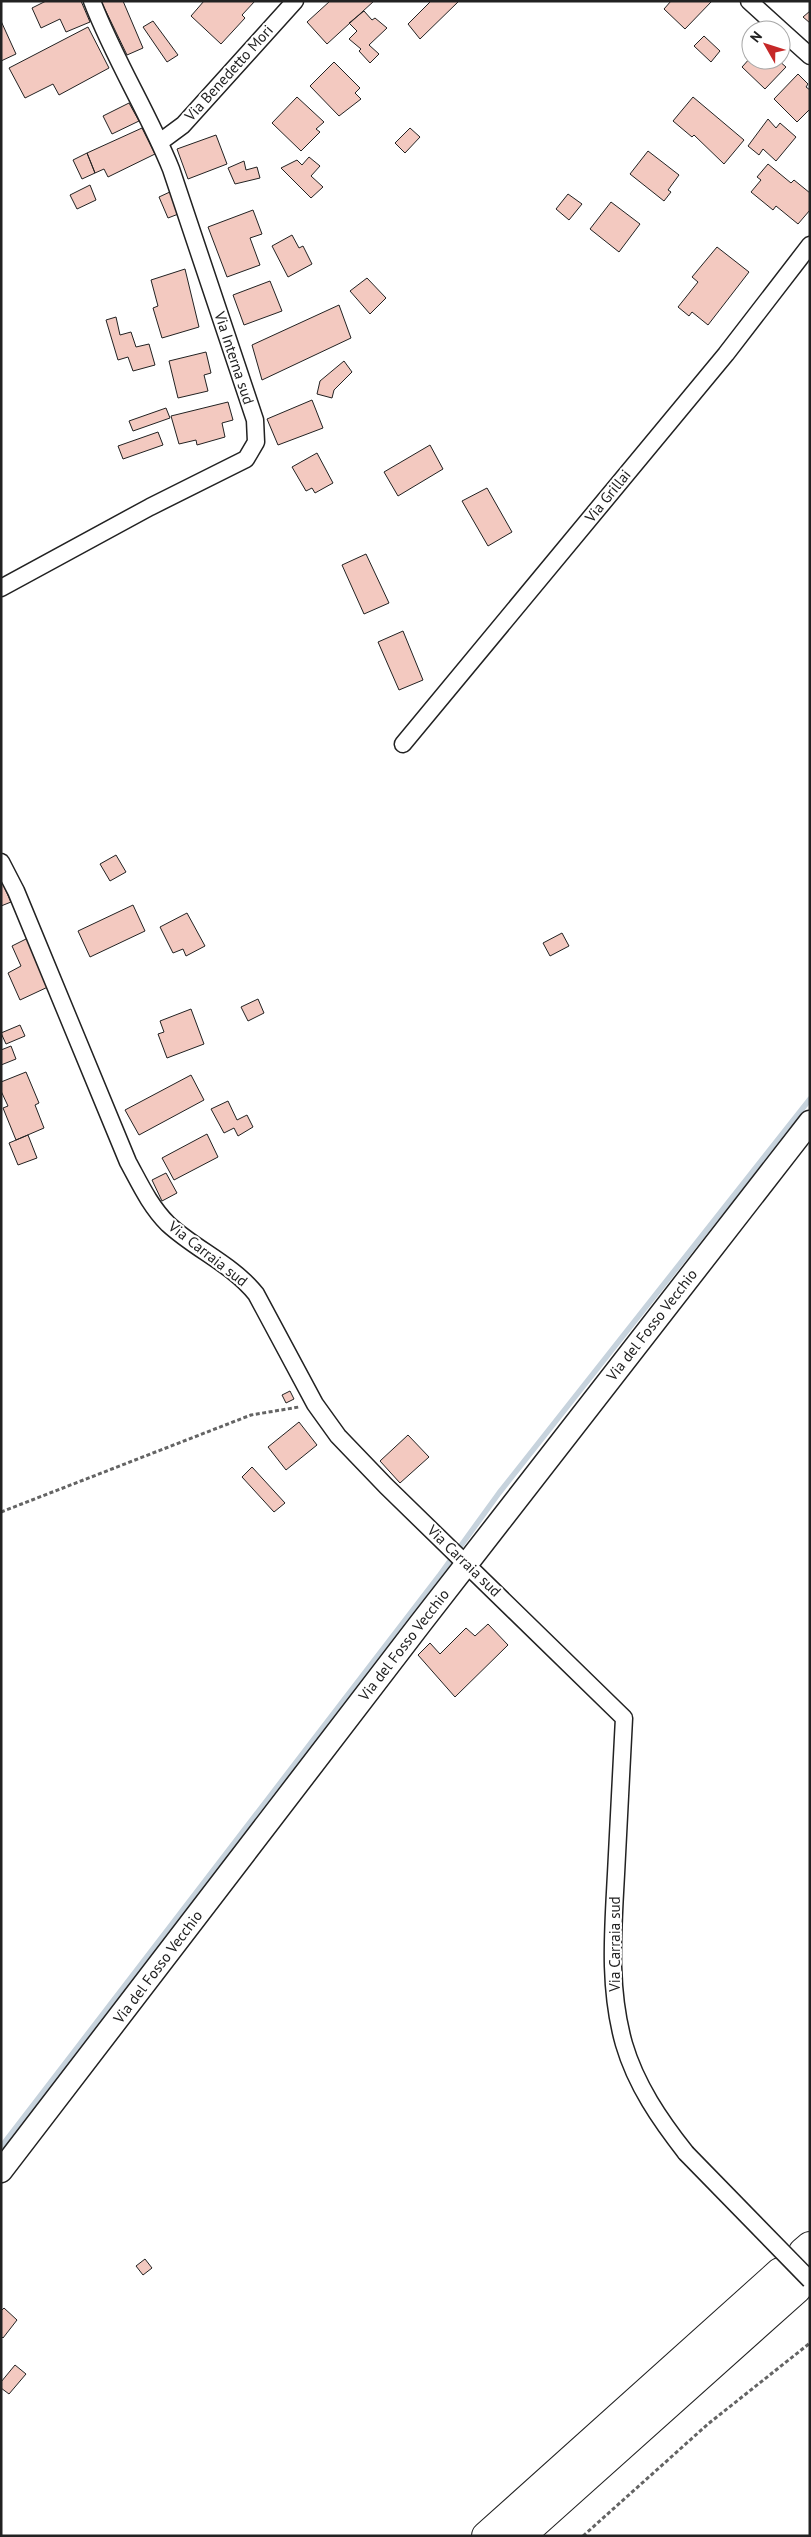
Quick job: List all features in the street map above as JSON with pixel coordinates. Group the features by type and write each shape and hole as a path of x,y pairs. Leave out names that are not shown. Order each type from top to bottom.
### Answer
{"highway":[{"path":"486,2536 796,2280"},
{"path":"521,2536 796,2280"}],"street":[{"name":"Via Interna sud","path":"1,588 150,506 237,465 250,455 256,442 255,420 183,201 160,142 108,38 92,1"},
{"name":"Via Benedetto Mori","path":"160,142 183,125 295,1"},
{"path":"749,1 770,20"},
{"path":"791,39 810,56"},
{"name":"Via Grillai","path":"402,744 726,354 810,245"},
{"name":"Via Carraia sud","path":"1,862 16,891 128,1162 150,1204 169,1224 224,1264 256,1294 315,1404 338,1436 362,1462 624,1718 612,1946 615,2000 621,2033 635,2072 655,2112 686,2153 796,2280"},
{"name":"Via del Fosso Vecchio","path":"1,2171 465,1561 810,1122"}],"path":[{"path":"1,1512 251,1416 315,1404"},
{"path":"584,2536 708,2424 810,2343"}],"building":[{"path":"46,1 81,1 90,22 66,32 60,19 41,28 32,8"},
{"path":"101,1 123,1 143,48 127,55"},
{"path":"204,1 255,1 242,15 245,18 221,44 191,16"},
{"path":"330,1 374,1 327,44 307,22"},
{"path":"431,1 459,1 420,39 408,24"},
{"path":"671,1 712,1 685,29 664,9"},
{"path":"364,11 372,20 375,18 387,28 369,45 379,54 370,63 359,51 361,49 349,39 357,31 349,23"},
{"path":"810,11 810,23 803,17"},
{"path":"1,21 16,54 1,61"},
{"path":"153,21 178,55 167,62 143,27"},
{"path":"88,27 109,68 59,95 53,84 25,98 9,68"},
{"path":"704,36 720,51 711,62 694,46"},
{"path":"334,62 360,88 355,93 361,99 339,116 310,86"},
{"path":"745,70 783,70 765,89"},
{"path":"798,74 808,84 806,87 810,90 810,109 797,122 774,99"},
{"path":"297,97 324,122 316,129 320,132 301,151 272,123"},
{"path":"693,97 744,140 724,164 694,135 692,137 673,121"},
{"path":"129,103 139,121 112,134 103,116"},
{"path":"768,119 776,128 780,123 796,137 776,161 763,149 759,155 748,146"},
{"path":"142,128 155,154 108,177 104,169 95,173 87,153"},
{"path":"410,128 420,137 405,153 395,143"},
{"path":"216,135 227,164 188,179 177,149"},
{"path":"648,151 679,175 668,190 671,192 664,201 630,174"},
{"path":"87,153 95,173 82,179 73,160"},
{"path":"309,157 320,166 311,176 323,187 311,198 281,168 297,160 302,165"},
{"path":"244,161 246,170 257,167 260,178 235,184 228,168"},
{"path":"768,164 791,183 794,180 810,193 810,210 798,224 776,206 773,210 751,192 761,180 757,177"},
{"path":"90,185 96,200 77,209 70,195"},
{"path":"172,191 181,213 168,218 159,197"},
{"path":"568,194 582,204 569,220 556,209"},
{"path":"611,202 640,224 619,252 590,229"},
{"path":"253,210 262,234 250,238 260,265 227,277 208,227"},
{"path":"292,235 299,248 303,246 312,264 288,277 272,246"},
{"path":"717,247 749,272 708,325 692,312 689,316 678,307 698,282 692,277"},
{"path":"185,269 199,327 162,338 153,308 158,306 151,280"},
{"path":"367,278 386,298 370,314 350,291"},
{"path":"270,281 282,311 244,325 233,295"},
{"path":"339,305 351,338 262,380 252,345"},
{"path":"116,317 120,335 131,332 136,347 149,344 155,365 133,371 128,357 118,360 106,320"},
{"path":"206,352 211,373 204,375 208,391 178,398 169,361"},
{"path":"344,361 352,372 334,390 332,398 317,394 320,381"},
{"path":"312,400 323,428 278,445 267,419"},
{"path":"228,402 233,420 222,423 225,437 197,445 196,440 179,444 171,416"},
{"path":"166,408 170,418 133,431 129,421"},
{"path":"158,432 163,445 123,459 118,446"},
{"path":"430,445 443,469 398,496 384,472"},
{"path":"317,453 333,483 315,493 312,488 306,491 292,467"},
{"path":"487,488 512,532 488,546 462,501"},
{"path":"366,554 389,603 364,614 342,565"},
{"path":"403,631 423,680 399,690 378,642"},
{"path":"116,855 126,872 110,881 100,864"},
{"path":"1,880 11,902 1,906"},
{"path":"133,905 145,931 90,957 78,931"},
{"path":"187,913 205,946 186,956 183,949 173,953 160,927"},
{"path":"562,933 569,946 550,956 543,943"},
{"path":"28,938 50,986 20,1000 8,973 21,966 12,946"},
{"path":"258,999 264,1013 248,1021 241,1007"},
{"path":"191,1009 204,1044 167,1058 158,1034 164,1032 160,1021"},
{"path":"20,1025 25,1036 6,1044 1,1033"},
{"path":"11,1046 16,1059 1,1065 1,1050"},
{"path":"26,1072 39,1103 35,1105 44,1128 16,1140 3,1108 8,1106 1,1091 1,1082"},
{"path":"191,1075 204,1100 139,1135 125,1110"},
{"path":"228,1101 237,1120 247,1115 253,1127 238,1136 234,1128 224,1133 211,1109"},
{"path":"207,1134 218,1157 174,1180 162,1158"},
{"path":"28,1135 37,1158 18,1165 9,1143"},
{"path":"166,1173 177,1193 162,1201 152,1180"},
{"path":"290,1391 294,1399 286,1403 282,1395"},
{"path":"299,1422 317,1445 286,1470 268,1447"},
{"path":"408,1435 429,1457 400,1483 380,1461"},
{"path":"252,1467 285,1503 274,1512 242,1477"},
{"path":"488,1624 508,1645 455,1697 418,1655 430,1643 440,1654 466,1628 475,1636"},
{"path":"145,2259 152,2268 143,2275 136,2266"},
{"path":"4,2308 17,2320 3,2338 1,2336 1,2311"},
{"path":"15,2365 26,2374 9,2394 1,2388 1,2382"}],"waterway":[{"path":"1,2147 439,1576 499,1493 810,1099"}]}
